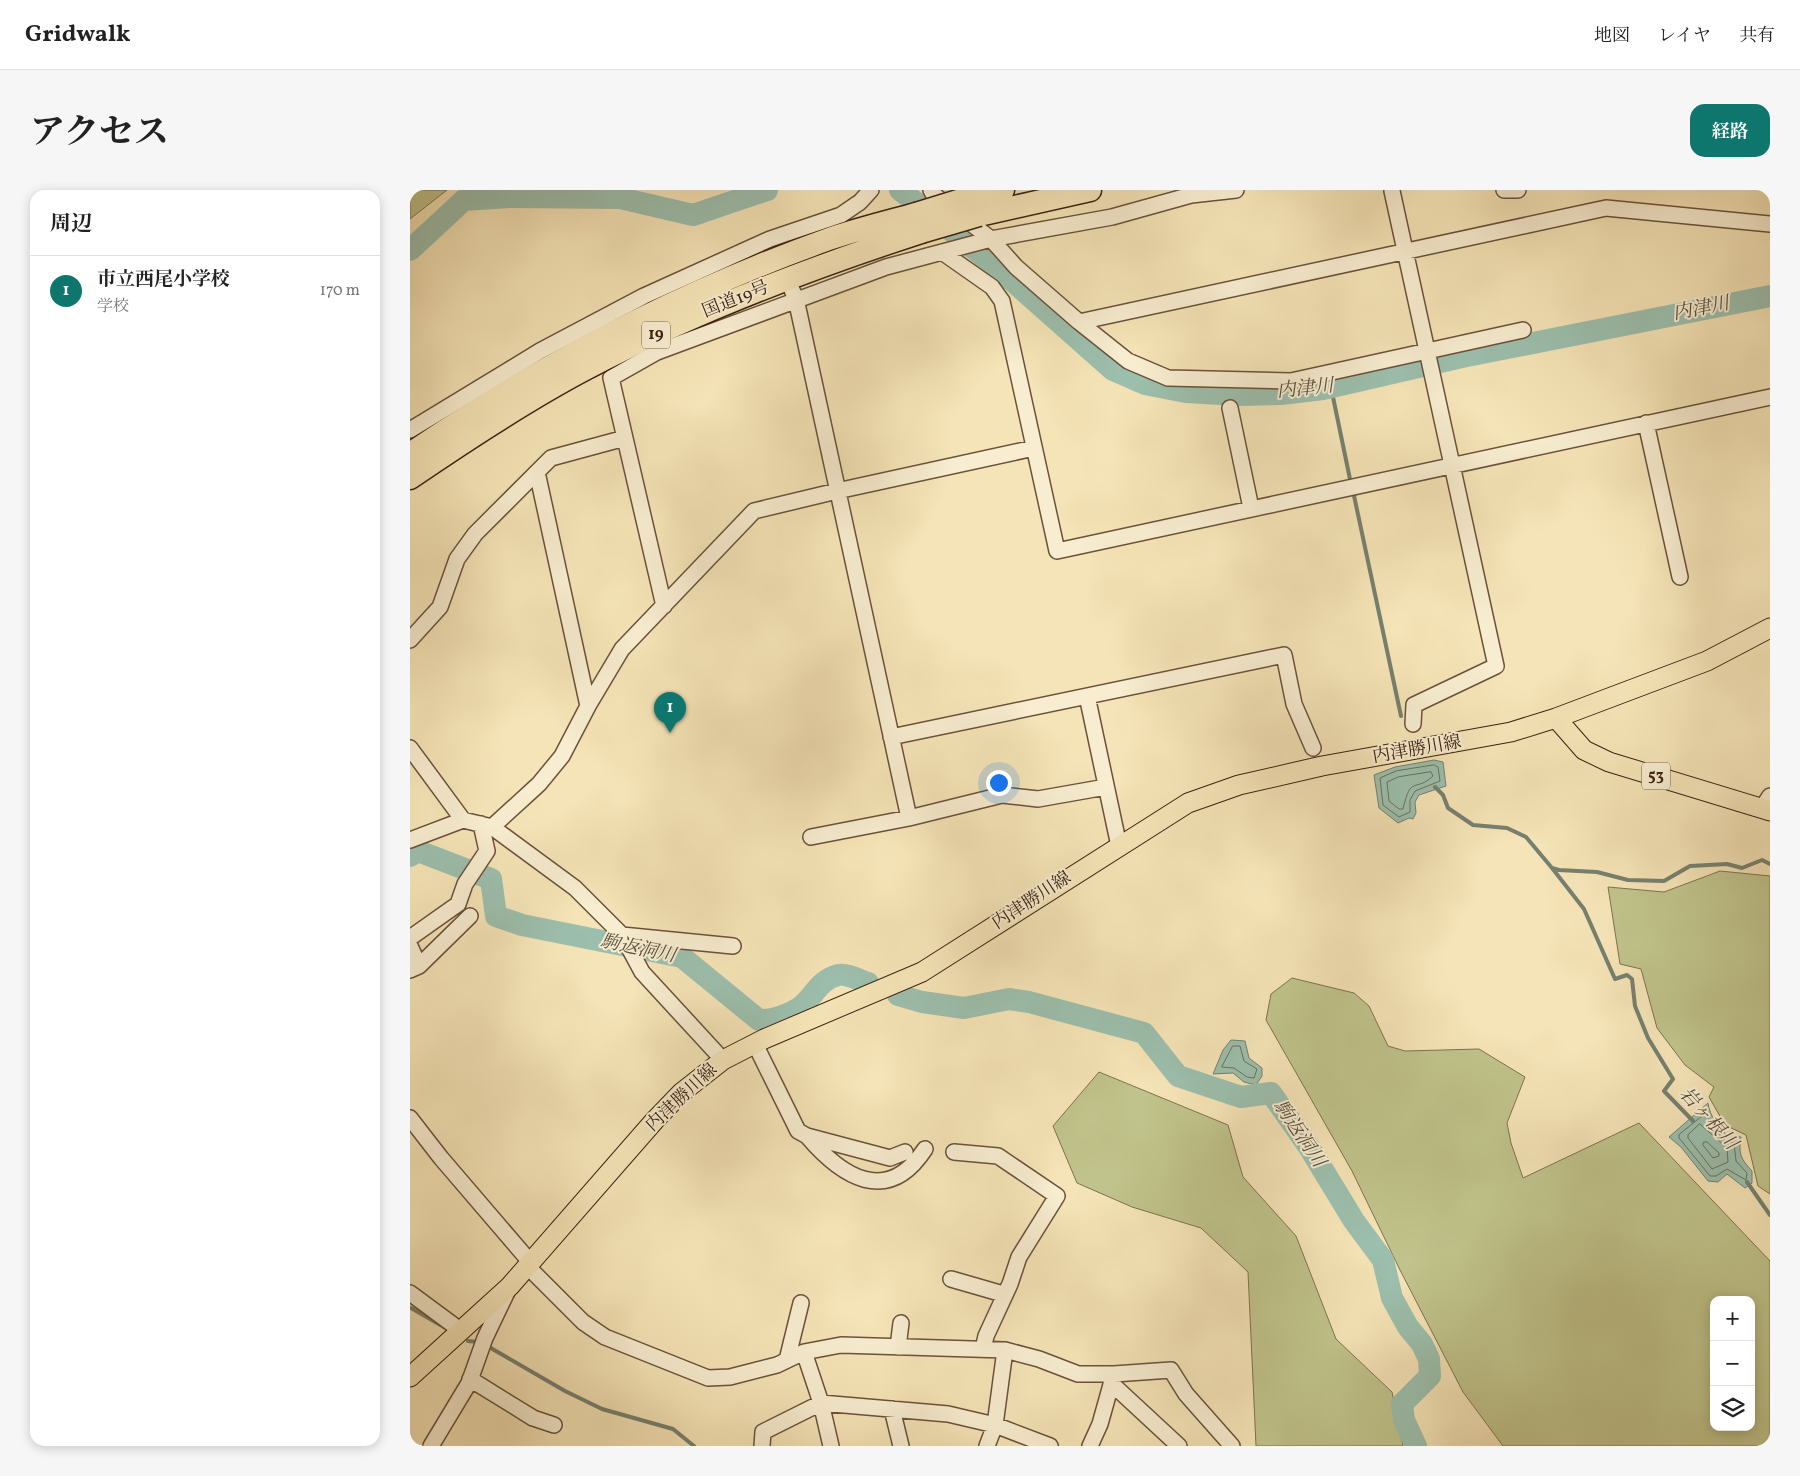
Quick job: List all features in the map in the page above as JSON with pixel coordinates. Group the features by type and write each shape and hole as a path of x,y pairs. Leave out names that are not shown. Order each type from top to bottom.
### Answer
{"highway":[{"name":"国道19号","path":"975,206 1003,190"},
{"name":"国道19号","path":"410,454 466,416 579,350 683,298 830,239 918,223 975,206 1090,190"},
{"name":"国道19号","path":"410,478 478,432 587,368 677,325 837,259 918,223"}],"main road":[{"name":"内津勝川線","path":"410,1377 510,1286 655,1120 681,1093 723,1060 755,1044 922,972 1188,803 1240,785 1322,766 1511,732 1556,718 1707,661 1770,628"},
{"name":"53","path":"1556,718 1584,750 1609,762 1767,805"}],"street":[{"path":"410,430 540,351 644,296 841,215 860,202 871,190"},
{"path":"931,190 933,194 1079,322 1128,360 1168,378 1291,381 1523,330"},
{"path":"664,606 610,378 657,352 794,295 886,267 986,241 1112,217 1191,195 1236,190"},
{"path":"1390,190 1406,253 1496,666 1414,705 1413,724"},
{"path":"1504,190 1518,190"},
{"path":"1079,322 1406,253 1606,208 1770,224"},
{"path":"948,251 992,287 1002,301 1057,551 1452,464 1770,397"},
{"path":"794,295 909,818"},
{"path":"1230,408 1252,508"},
{"path":"1646,423 1680,577"},
{"path":"410,640 440,608 457,559 475,534 551,458 625,438"},
{"path":"487,826 540,784 562,756 588,706 622,649 754,511 1034,448"},
{"path":"537,472 588,706"},
{"path":"891,737 1284,655 1294,704 1313,748"},
{"path":"1087,696 1120,846"},
{"path":"410,748 463,820"},
{"path":"810,837 909,818 1002,795 1038,798 1106,787"},
{"path":"410,840 463,820 487,826 575,888 622,935 642,972 723,1060"},
{"path":"410,938 458,904 465,884 487,851 487,826"},
{"path":"414,968 470,916"},
{"path":"622,935 733,946"},
{"path":"410,946 414,968"},
{"path":"755,1044 798,1130 807,1136 825,1157 850,1176 865,1181 881,1180 908,1170 925,1149"},
{"path":"410,1118 529,1265 583,1322 605,1336 708,1378 730,1377 787,1360 804,1352 841,1345 1005,1350 1039,1359 1078,1374 1113,1379 1171,1370 1204,1416 1232,1446"},
{"path":"807,1136 890,1158 905,1152"},
{"path":"954,1152 998,1156 1057,1196 1019,1257 1010,1284 1003,1294 986,1336 983,1349"},
{"path":"951,1279 1003,1294"},
{"path":"431,1446 470,1379 485,1338 510,1286"},
{"path":"410,1293 460,1330"},
{"path":"787,1360 801,1303"},
{"path":"898,1347 901,1323"},
{"path":"987,1446 994,1424 1005,1350"},
{"path":"804,1352 821,1403 831,1446"},
{"path":"470,1379 533,1418 554,1425"},
{"path":"1090,1446 1100,1424 1113,1379"},
{"path":"1113,1379 1179,1446"},
{"path":"762,1446 763,1432 821,1403 948,1414 994,1424 1050,1446"},
{"path":"892,1409 901,1446"}],"green space":[{"path":"410,190 447,190 410,219"},
{"path":"1720,871 1770,876 1770,1194 1758,1186 1746,1135 1725,1125 1709,1097 1714,1087 1685,1065 1657,1028 1641,969 1620,964 1608,887 1664,892"},
{"path":"1292,978 1354,993 1369,1006 1388,1046 1405,1051 1479,1049 1525,1077 1507,1123 1511,1143 1523,1178 1639,1123 1770,1261 1770,1446 1503,1446 1463,1392 1400,1270 1352,1171 1266,1020 1271,994"},
{"path":"1099,1072 1228,1125 1243,1177 1296,1236 1336,1339 1392,1392 1403,1446 1256,1446 1248,1272 1201,1228 1132,1207 1077,1183 1053,1126"}],"water":[{"path":"1434,760 1443,762 1446,786 1419,795 1415,802 1416,813 1413,819 1409,818 1398,823 1379,808 1374,775 1395,767"},
{"path":"1231,1040 1245,1041 1249,1058 1262,1068 1262,1076 1256,1085 1244,1082 1233,1073 1213,1074 1223,1050"},
{"path":"1708,1103 1713,1117 1724,1132 1728,1136 1741,1137 1741,1156 1752,1171 1752,1183 1745,1188 1727,1174 1718,1182 1708,1181 1681,1147 1669,1137"}],"waterway":[{"name":"内津川","path":"410,250 464,200 509,197 620,198 693,215 767,190"},
{"name":"内津川","path":"900,190 998,268 1113,370 1145,384 1186,392 1238,395 1281,394 1323,389 1462,357 1770,296"},
{"path":"1323,389 1333,397 1351,484"},
{"path":"1353,491 1401,716"},
{"path":"1435,787 1443,795 1448,808 1473,825 1507,828 1526,837 1552,868 1559,870 1597,872 1628,880 1664,881 1690,866 1727,864 1742,868 1762,860 1770,864"},
{"name":"駒返洞川","path":"410,856 418,851 491,879 496,916 522,925 682,957 759,1020 774,1018 795,1011 804,1004 820,985 838,975 849,976 868,983"},
{"name":"岩ヶ根川","path":"1552,868 1584,909 1615,979 1627,975 1632,979 1635,1006 1648,1038 1673,1079 1664,1091 1693,1121"},
{"name":"駒返洞川","path":"898,995 922,1002 964,1008 1009,999 1029,1002 1144,1033 1178,1076 1241,1097 1271,1093 1309,1147 1354,1221 1383,1260 1392,1298 1408,1327 1422,1344 1429,1359 1430,1376 1402,1404 1404,1420 1416,1446"},
{"name":"岩ヶ根川","path":"1747,1182 1770,1215"},
{"path":"411,1308 444,1327"},
{"path":"468,1341 478,1342"},
{"path":"489,1347 565,1391 602,1409 673,1429 694,1446"}],"place":[{"name":"市立西尾小学校","path":"670,733"}]}
